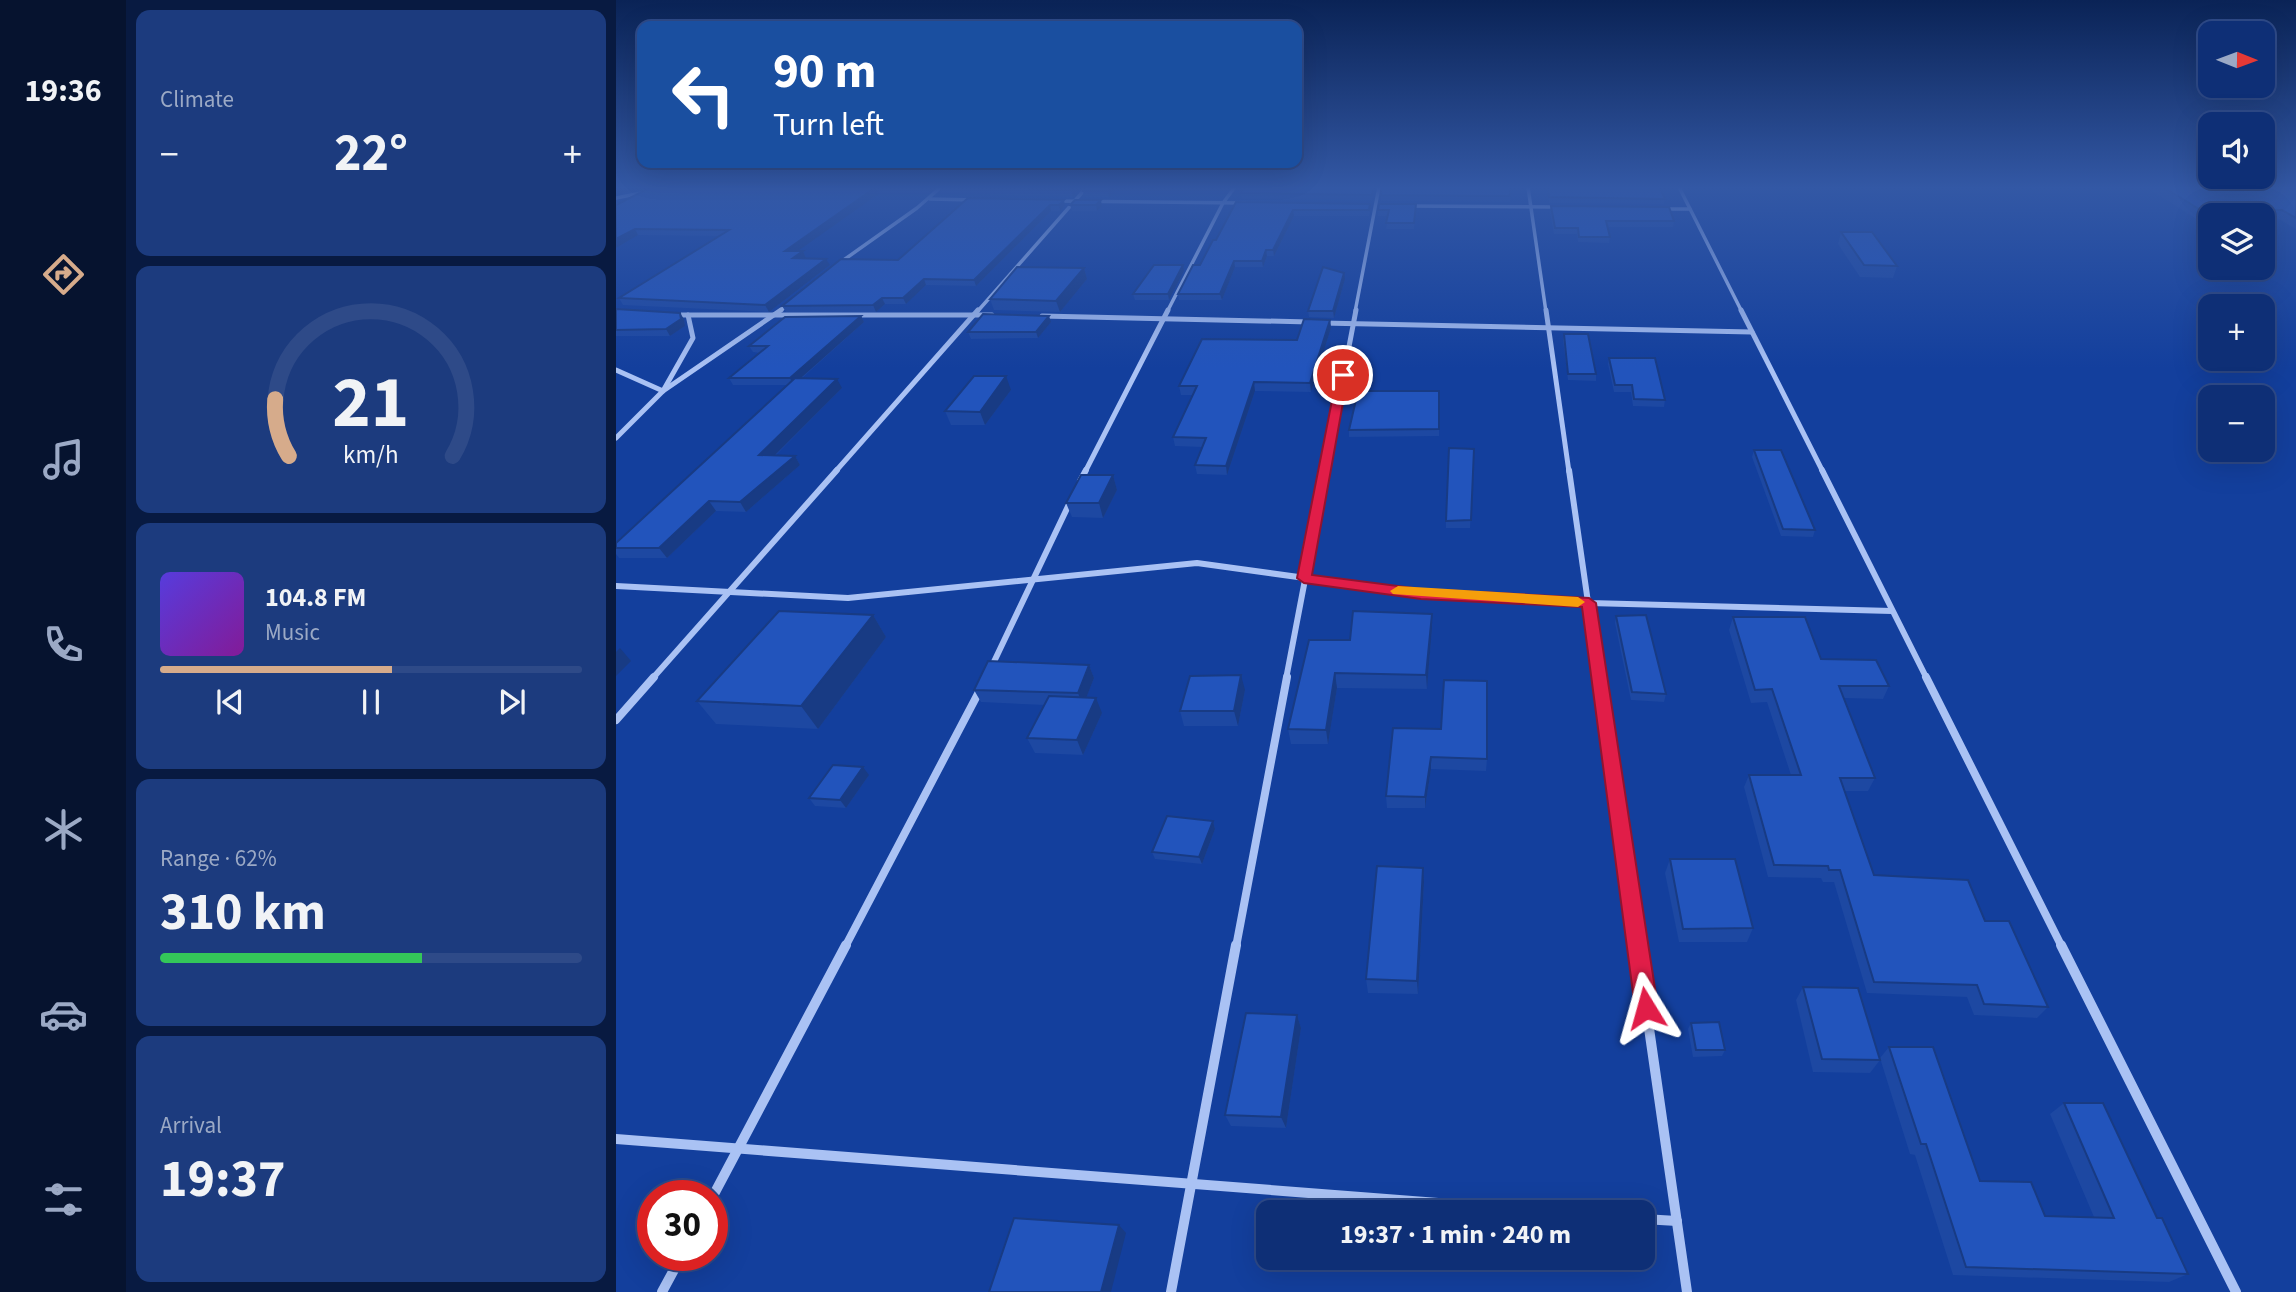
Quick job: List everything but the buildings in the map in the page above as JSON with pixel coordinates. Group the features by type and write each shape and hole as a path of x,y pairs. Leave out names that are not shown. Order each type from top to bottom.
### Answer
{"street":[{"path":"829,271 859,247"},
{"path":"616,720 1034,247"},
{"path":"722,1180 987,677 1031,580 1199,247"},
{"path":"1171,1292 1367,247"},
{"path":"1538,247 1687,1292"},
{"path":"1709,247 2236,1292"},
{"path":"616,438 663,391 770,320 800,295"},
{"path":"662,314 770,320 827,316 1002,315"},
{"path":"663,391 693,338 688,316"},
{"path":"1028,316 1550,330 1752,332"},
{"path":"616,370 663,391"},
{"path":"616,586 727,594 848,598 1197,563 1421,594 1589,603 1892,611"},
{"path":"616,1139 1398,1200"},
{"path":"1655,1220 1677,1221"},
{"path":"662,1292 673,1271"}],"slow traffic":[{"path":"1398,591 1578,602"}],"route":[{"path":"1343,375 1304,578 1421,594 1589,603 1646,1008"}]}
